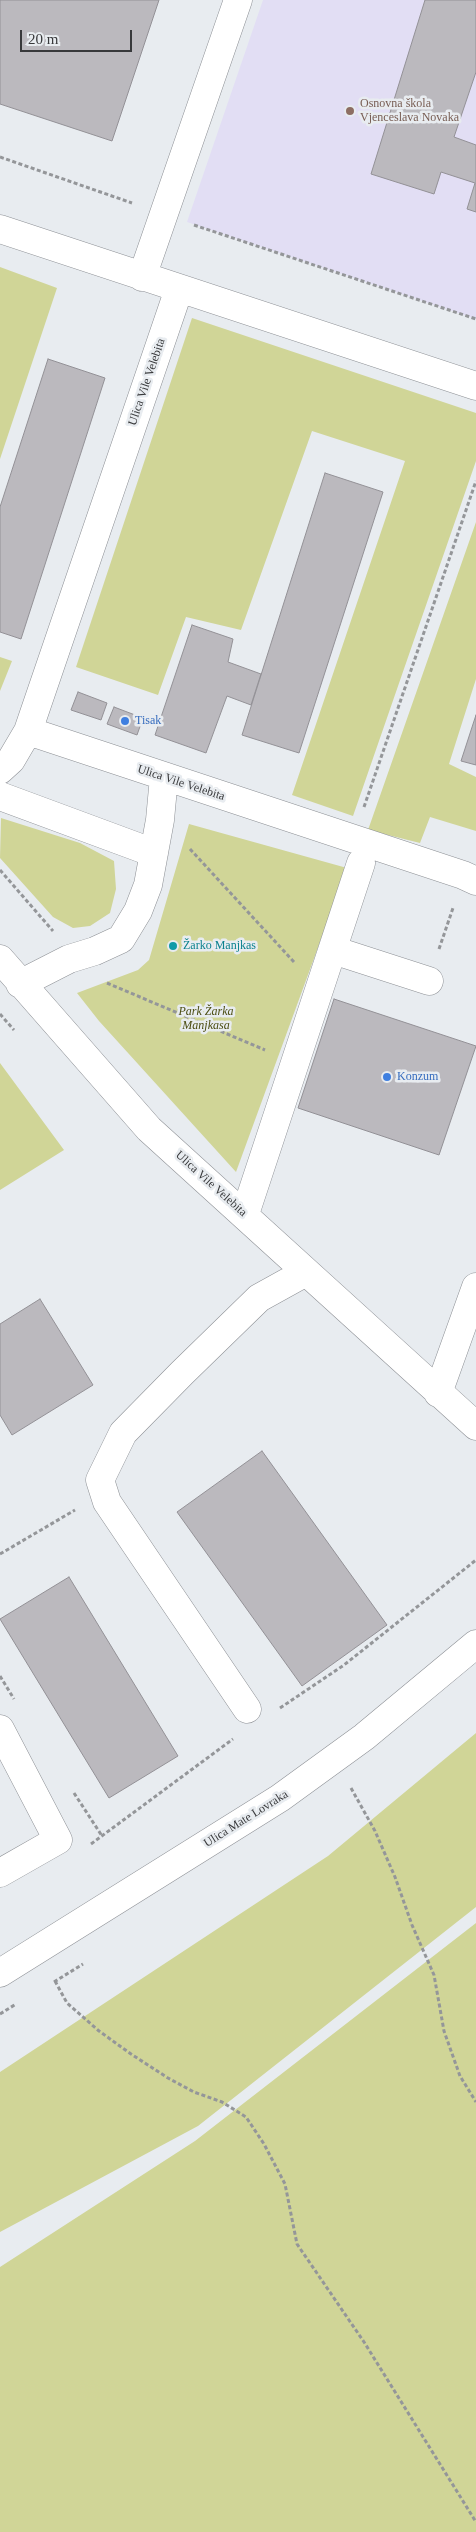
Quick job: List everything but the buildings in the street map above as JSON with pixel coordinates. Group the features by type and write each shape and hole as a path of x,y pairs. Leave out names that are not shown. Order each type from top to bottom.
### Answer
{"street":[{"path":"142,277 238,0"},
{"path":"0,228 142,277 476,386"},
{"name":"Ulica Vile Velebita","path":"0,770 11,760 28,731 179,289"},
{"name":"Ulica Vile Velebita","path":"28,731 164,777 357,851 470,878"},
{"path":"20,984 69,959 95,951 121,939 138,911 148,885 160,820 164,777"},
{"path":"0,796 154,853"},
{"path":"245,1214 333,950 357,851"},
{"path":"333,950 429,981"},
{"name":"Ulica Vile Velebita","path":"0,959 149,1129 245,1214 476,1426"},
{"path":"247,1710 107,1502 100,1480 123,1433 259,1298 306,1272"},
{"path":"438,1393 476,1287"},
{"name":"Ulica Mate Lovraka","path":"0,1973 280,1798 364,1737 476,1644"},
{"path":"0,1729 58,1840 0,1874"}],"path":[{"path":"0,157 476,319"},
{"path":"357,851 476,482"},
{"path":"186,845 319,990"},
{"path":"0,870 57,935"},
{"path":"429,981 470,878"},
{"path":"100,980 296,1063"},
{"path":"0,1554 104,1492"},
{"path":"351,1788 375,1831 395,1877 434,1976 444,2031 460,2076 476,2102"},
{"path":"55,1981 67,2003 99,2031 131,2054 168,2078 194,2092 222,2102 246,2117 264,2144 285,2184 297,2244 370,2350 476,2522"}],"shaded area":[{"name":"Osnovna škola Vjenceslava Novaka","path":"263,0 476,0 476,319 187,222"}],"green space":[{"path":"0,267 57,288 0,459"},
{"path":"192,318 476,413 476,461 353,816 292,795 405,461 312,431 241,630 186,617 158,695 76,667"},
{"path":"476,522 476,679 449,764 476,777 476,831 430,817 420,843 368,830"},
{"path":"0,657 12,661 0,691"},
{"path":"1,818 80,843 114,861 116,889 110,913 90,926 73,928 53,917 0,858"},
{"name":"Park Žarka Manjkasa","path":"189,824 347,868 236,1172 99,1021 77,993 138,970 149,960"},
{"path":"0,1063 64,1150 0,1190"},
{"path":"476,1733 476,1907 198,2126 0,2232 0,2072 328,1856"},
{"path":"476,1923 476,2532 0,2532 0,2267 195,2141"}],"place":[{"name":"Osnovna škola Vjenceslava Novaka","path":"350,111"},
{"name":"Tisak","path":"125,721"},
{"name":"Žarko Manjkas","path":"173,946"},
{"name":"Konzum","path":"387,1077"}]}
